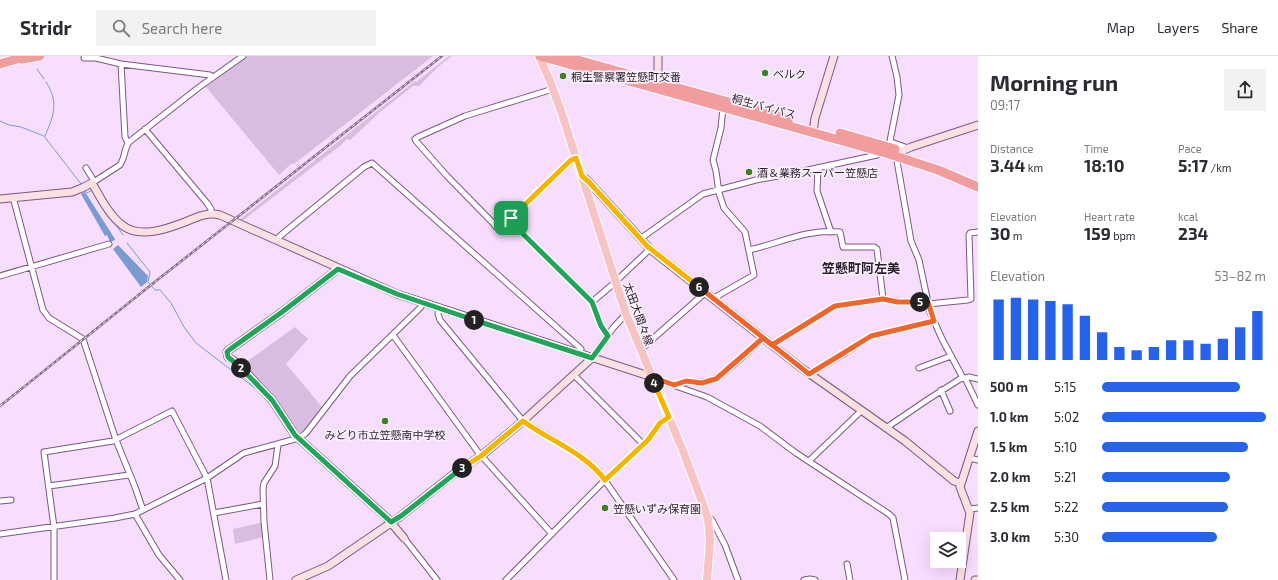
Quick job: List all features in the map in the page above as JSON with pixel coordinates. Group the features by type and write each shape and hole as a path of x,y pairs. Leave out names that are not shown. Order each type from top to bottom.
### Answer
{"highway":[{"path":"0,64 12,58 26,56"},
{"path":"0,58 26,59 40,56"},
{"name":"桐生バイパス","path":"539,56 654,85 902,152 941,165 978,181"},
{"name":"桐生バイパス","path":"563,56 723,108 814,129 880,151 902,152 938,170 978,187"}],"main road":[{"name":"太田大間々線","path":"539,56 553,89 626,314 669,417 708,519 710,541 707,580"}],"street":[{"path":"0,199 72,192 93,182 120,165 124,158 128,143 213,77 243,56"},
{"path":"654,85 658,70 658,56"},
{"path":"814,129 815,118 834,56"},
{"path":"814,129 819,119 837,56"},
{"path":"892,56 900,90 890,141 902,152"},
{"path":"84,58 96,58 121,64 210,75 213,77"},
{"path":"121,64 125,137 128,143"},
{"path":"553,89 465,116 415,139 447,176 496,227 501,227 571,160 576,158"},
{"path":"714,298 754,275 745,232 724,208 718,190 713,160 722,126 723,108"},
{"path":"978,125 902,152 897,161 910,234 919,260 928,303 934,321 951,356 978,405"},
{"path":"145,129 207,203 211,209 211,213"},
{"path":"640,239 701,195 767,178 877,155 880,151"},
{"path":"277,240 364,167 372,163 579,347 581,349 580,354"},
{"path":"86,168 117,220 123,226 133,230 143,232 167,228 211,213 224,216 338,269 397,294 652,377 707,397 760,426 809,461 889,514 893,518 905,580"},
{"path":"818,168 817,192 831,232"},
{"path":"582,176 650,249 809,374 914,448 954,481 960,483"},
{"path":"13,197 32,266 38,295 46,315 83,339 116,440 143,510"},
{"path":"511,218 524,235 592,302 601,326 608,336"},
{"path":"749,250 786,239 806,235 840,232 843,247 874,247 877,249 883,299"},
{"path":"772,345 835,306 883,299 903,302 928,303 971,299 969,236 970,233 978,232"},
{"path":"0,276 109,244"},
{"path":"592,302 650,249"},
{"path":"338,269 227,352 228,357 237,363 272,400 295,435 391,522 438,580"},
{"path":"640,350 706,292"},
{"path":"0,534 135,514 207,478 244,453 299,438 306,433 350,376 421,307 422,303"},
{"path":"440,308 438,314 440,320 523,421 580,456 595,468 605,480 674,580"},
{"path":"296,580 328,566 401,516 460,469 481,456 523,421 592,358 617,323 626,314"},
{"path":"809,374 871,336 934,321"},
{"path":"393,335 481,456 552,534"},
{"path":"674,385 686,381 702,383 716,379 763,338"},
{"path":"919,368 951,356"},
{"path":"574,375 644,444"},
{"path":"886,428 941,390 964,378 978,379"},
{"path":"941,390 950,411"},
{"path":"54,580 54,527 44,452 116,440 172,411 207,478 226,580"},
{"path":"809,461 861,411"},
{"path":"506,580 605,480 648,440 660,423 669,417"},
{"path":"960,580 969,521 969,509 960,489 960,483 978,432"},
{"path":"270,580 263,504 264,483 275,466 278,444"},
{"path":"969,458 978,460"},
{"path":"49,486 129,474"},
{"path":"0,501 10,500"},
{"path":"214,513 263,504"},
{"path":"969,509 978,508"},
{"path":"135,514 159,555 180,580"},
{"path":"708,519 711,519 713,522 725,545 738,580"},
{"path":"847,564 850,580"},
{"path":"804,580 815,580"}],"shaded area":[{"path":"248,56 433,56 294,164 292,163 279,175 206,87"},
{"path":"449,56 452,56 439,66 419,86 413,86 379,113 350,140 347,139 340,146 242,221 239,220 415,81 416,82"},
{"path":"295,327 308,339 286,364 323,408 303,432 299,432 275,400 242,365"},
{"path":"264,522 264,537 235,544 233,529"}],"water":[{"path":"85,192 115,240 110,242 107,235 105,236 81,194"},
{"path":"118,245 148,276 147,282 141,287 113,249"}],"waterway":[{"path":"37,69 44,79"},
{"path":"45,136 51,122 54,109 53,96 46,82"},
{"path":"0,121 44,136 81,184"},
{"path":"85,191 87,193 92,190"},
{"path":"116,225 123,235"},
{"path":"127,243 150,272 148,282 155,290 160,290 171,303 184,327 196,343 260,392"},
{"path":"268,400 289,432"}],"railway":[{"path":"0,406 442,56"}],"place":[{"name":"ベルク","path":"765,73"},
{"name":"桐生警察署笠懸町交番","path":"563,76"},
{"name":"酒＆業務スーパー笠懸店","path":"749,172"},
{"name":"みどり市立笠懸南中学校","path":"385,421"},
{"name":"笠懸いずみ保育園","path":"605,508"}],"district":[{"name":"笠懸町阿左美","path":"861,268"}],"route":[{"path":"511,218 524,235 592,302 601,326 608,336 592,358 422,303 338,269 227,352 228,357 237,363 272,400 295,435 391,522 401,516 460,469 481,456 523,421 580,456 595,468 605,480 648,440 660,423 669,417 652,377 674,385 686,381 702,383 716,379 763,338 772,345 835,306 840,305 883,299 898,302 928,302 934,321 875,334 809,374 763,338 714,298 647,246 582,176 576,158 571,160 511,218"}]}
